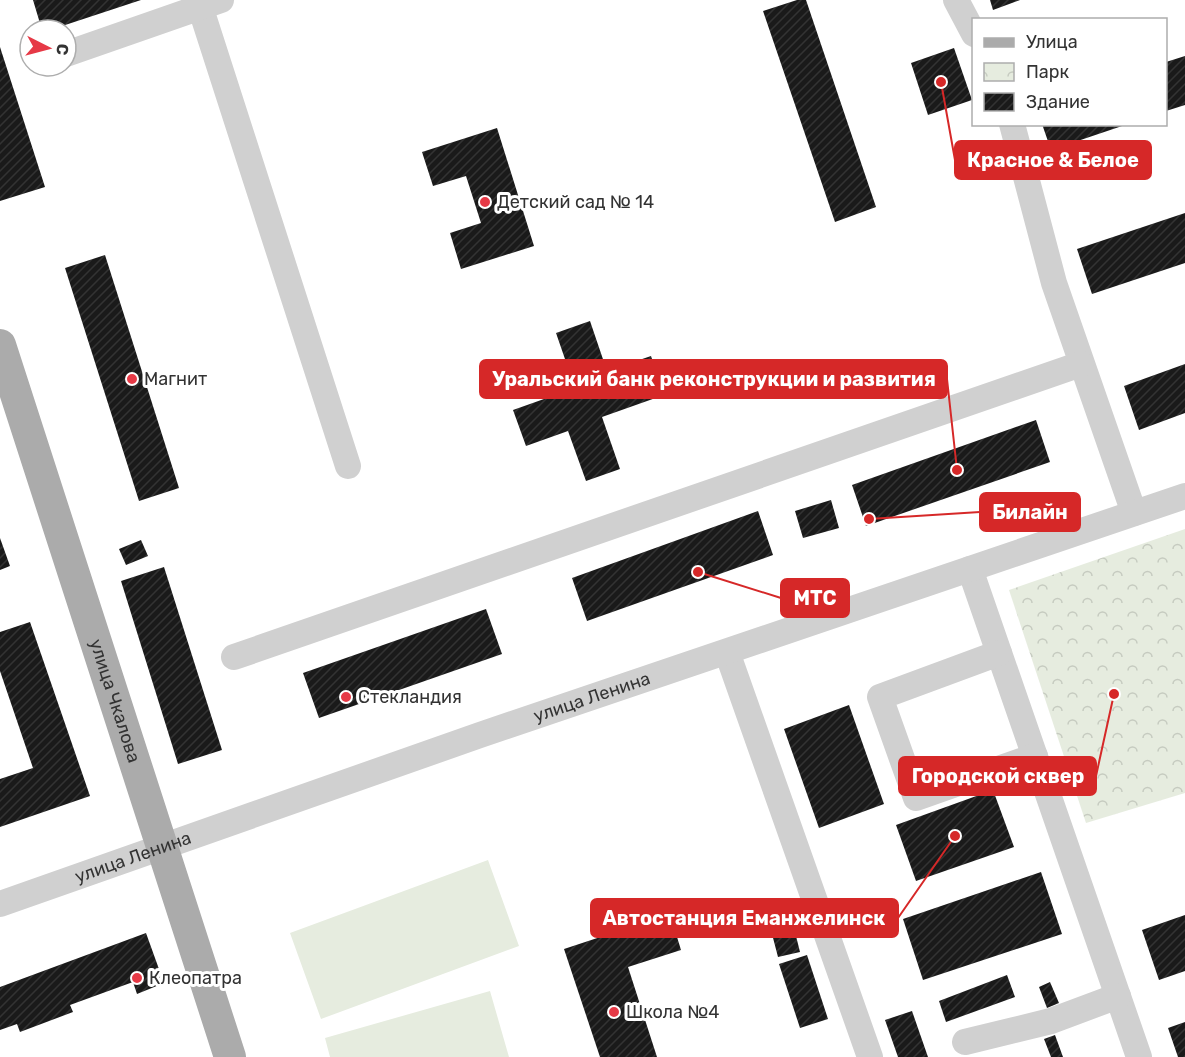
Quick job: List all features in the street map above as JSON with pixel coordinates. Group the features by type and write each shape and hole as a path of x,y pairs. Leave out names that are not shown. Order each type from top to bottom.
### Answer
{"main road":[{"name":"улица Чкалова","path":"0,345 230,1057"}],"street":[{"path":"956,0 972,30"},
{"path":"78,50 206,2 348,466"},
{"path":"1013,126 1054,283 1134,513"},
{"path":"234,657 1081,364"},
{"name":"улица Ленина","path":"0,904 1185,496"},
{"path":"970,569 1139,1057"},
{"path":"727,652 870,1057"},
{"path":"999,654 880,697 916,798 1035,756"},
{"path":"965,1042 1051,1021 1118,996"}],"green space":[{"path":"1185,529 1185,793 1086,823 1009,590"},
{"path":"488,860 519,946 321,1019 290,933"},
{"path":"490,991 509,1057 330,1057 325,1038"}],"building":[{"path":"33,0 141,0 78,21 78,18 38,18"},
{"path":"797,0 806,0 876,207 835,222 763,11"},
{"path":"990,0 1020,0 993,10"},
{"path":"0,47 45,187 0,201"},
{"path":"954,48 972,100 928,115 911,63"},
{"path":"1185,56 1185,105 1167,111 1167,62"},
{"path":"1043,126 1122,126 1051,150"},
{"path":"497,128 534,246 461,269 450,233 481,223 466,176 433,186 422,152"},
{"path":"1185,213 1185,263 1092,294 1077,249"},
{"path":"105,255 179,488 139,501 65,268"},
{"path":"590,321 607,371 651,356 664,395 602,417 620,469 586,481 568,431 526,446 513,410 575,388 556,333"},
{"path":"1185,364 1185,413 1139,430 1124,386"},
{"path":"1036,420 1050,462 866,526 852,485"},
{"path":"831,500 839,528 803,538 795,511"},
{"path":"758,511 773,555 587,621 572,578"},
{"path":"0,538 10,566 0,570"},
{"path":"141,540 148,556 126,565 119,549"},
{"path":"164,567 222,750 178,764 121,581"},
{"path":"486,609 502,654 319,718 303,673"},
{"path":"30,622 90,796 0,827 0,779 33,768 0,671 0,632"},
{"path":"849,705 884,804 819,828 784,729"},
{"path":"993,790 1014,847 916,881 896,825"},
{"path":"1041,872 1062,934 923,980 903,919"},
{"name":"Школа №4","path":"670,914 681,950 628,967 657,1057 600,1057 564,949"},
{"path":"1185,915 1185,971 1159,980 1142,930"},
{"path":"794,928 800,952 778,957 772,934"},
{"path":"146,933 164,983 137,994 133,982 70,1005 73,1012 20,1032 17,1024 0,1030 0,987"},
{"path":"807,955 828,1019 800,1028 779,964"},
{"path":"1007,975 1015,997 946,1022 939,1001"},
{"path":"1050,982 1059,1003 1047,1008 1039,987"},
{"path":"912,1011 928,1057 898,1057 885,1020"},
{"path":"1185,1022 1185,1057 1178,1057 1168,1028"},
{"path":"1055,1035 1063,1057 1051,1057 1044,1039"}],"place":[{"name":"Красное & Белое","path":"941,82"},
{"name":"Детский сад № 14","path":"485,202"},
{"name":"Магнит","path":"132,379"},
{"name":"Уральский банк реконструкции и развития","path":"957,470"},
{"name":"Билайн","path":"869,519"},
{"name":"МТС","path":"698,572"},
{"name":"Городской сквер","path":"1114,694"},
{"name":"Стекландия","path":"346,697"},
{"name":"Автостанция Еманжелинск","path":"955,836"},
{"name":"Клеопатра","path":"137,978"},
{"name":"Школа №4","path":"614,1012"}]}
